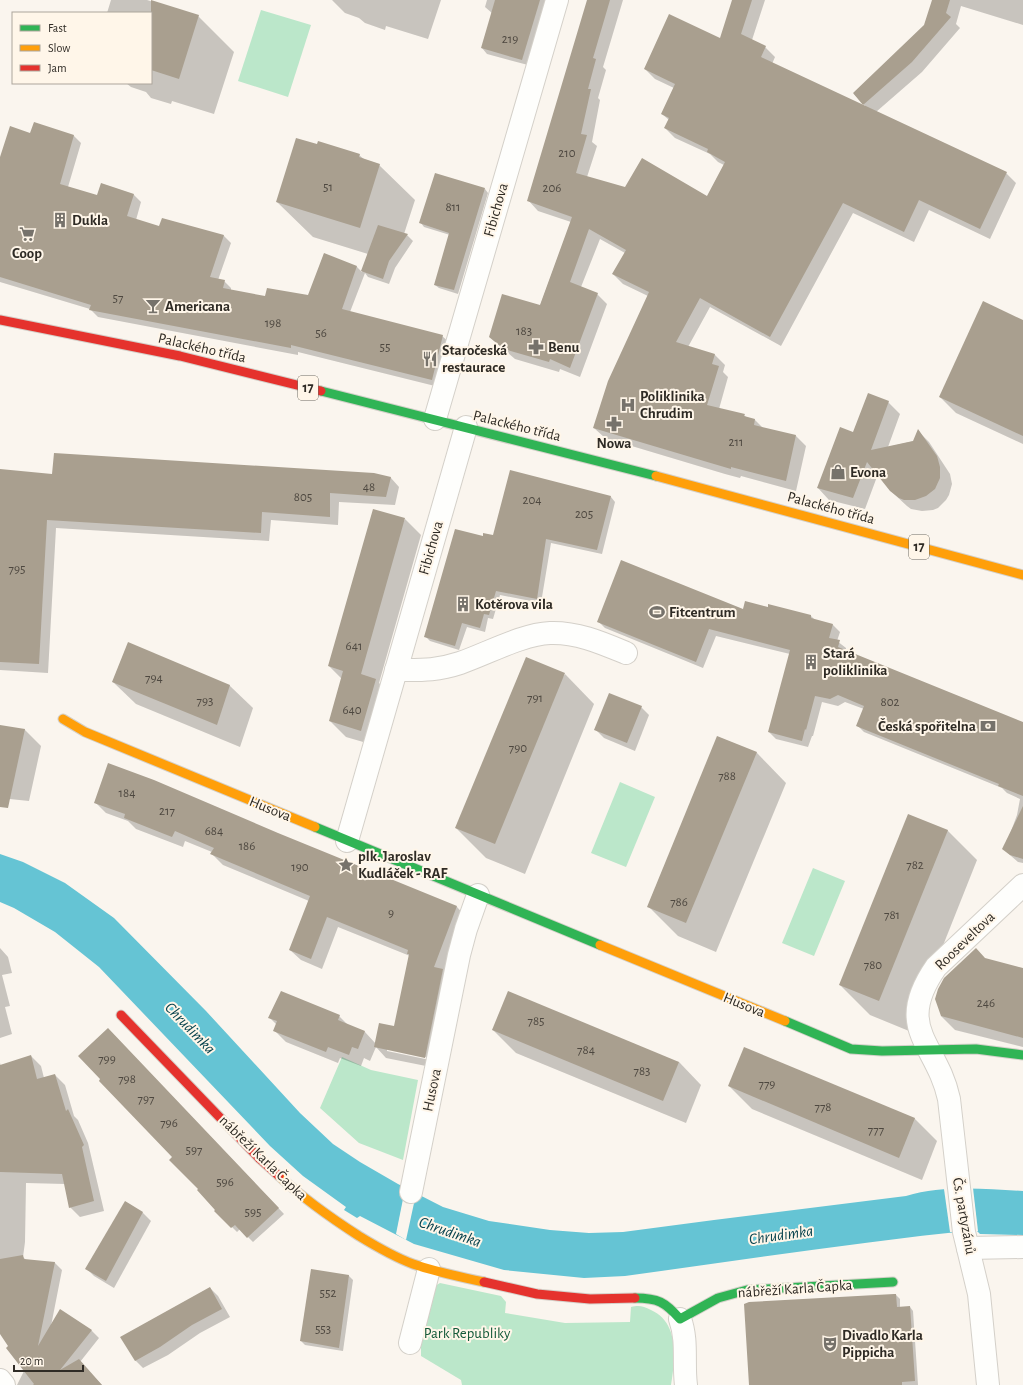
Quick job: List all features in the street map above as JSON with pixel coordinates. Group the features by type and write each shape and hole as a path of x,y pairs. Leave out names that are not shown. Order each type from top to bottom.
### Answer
{"street":[{"name":"Fibichova","path":"435,419 557,0"},
{"name":"Palackého třída","path":"0,320 180,356 435,419 710,490 1023,575"},
{"name":"Fibichova","path":"348,841 466,427"},
{"path":"396,670 425,670 442,668 460,663 526,638 550,633 588,638 626,653"},
{"name":"Husova","path":"63,719 85,732 851,1049 882,1051 976,1049 1023,1055"},
{"name":"Rooseveltova","path":"928,1050 918,1026 917,1009 922,992 930,976 950,952 1023,885"},
{"name":"Husova","path":"411,1192 459,955 478,895"},
{"name":"nábřeží Karla Čapka","path":"121,1014 260,1159 295,1191 331,1218 397,1258 451,1275 537,1294 590,1299 643,1298 658,1300 671,1309 680,1319 718,1298 747,1290 893,1282"},
{"name":"Čs. partyzánů","path":"928,1050 941,1073 946,1087 966,1240 979,1294 988,1385"},
{"path":"966,1240 1023,1247"},
{"path":"410,1343 429,1269"},
{"path":"680,1319 685,1342 684,1367 686,1385"},
{"path":"0,1380 4,1385"}],"green space":[{"path":"261,10 311,25 288,97 238,81"},
{"path":"620,782 655,797 626,867 591,853"},
{"path":"813,868 845,881 814,956 782,943"},
{"path":"342,1057 371,1070 418,1080 403,1160 359,1143 320,1108"},
{"name":"Park Republiky","path":"440,1283 501,1296 506,1302 505,1313 565,1323 630,1322 631,1307 639,1306 648,1309 660,1316 667,1324 671,1333 674,1365 671,1385 462,1385 461,1380 421,1356 421,1342 435,1286"}],"water":[{"name":"Chrudimka","path":"0,854 23,862 65,883 114,918 206,1011 300,1113 333,1144 398,1184 443,1207 489,1221 550,1230 589,1233 623,1232 906,1196 935,1190 994,1189 1023,1191 1023,1235 980,1234 976,1230 844,1246 625,1276 584,1278 504,1270 414,1244 360,1216 357,1218 344,1210 346,1207 303,1176 270,1146 99,967 55,932 14,908 0,902"}],"pier":[{"path":"973,1188 978,1231 950,1232 944,1189"},
{"path":"405,1189 416,1194 406,1240 396,1234"}],"building":[{"path":"151,0 199,15 179,79 152,70"},
{"path":"495,0 540,0 522,60 481,48"},
{"path":"587,0 610,0 593,58 596,59 588,89 591,89 581,134 587,135 576,173 625,187 642,158 707,196 725,162 707,152 708,149 664,128 669,118 661,114 675,84 644,69 669,14 720,38 732,0 752,0 741,34 766,46 761,57 1007,172 980,229 919,200 904,232 843,203 770,337 700,298 676,342 715,354 712,364 719,366 707,405 745,414 744,416 755,419 754,425 796,435 786,481 731,467 731,469 593,428 608,381 649,292 612,274 626,250 589,229 570,282 598,293 570,368 550,359 549,362 504,349 489,337 502,294 540,305 572,217 527,201"},
{"path":"932,0 950,0 946,13 951,17 912,62 863,105 853,93 924,25"},
{"path":"34,122 74,135 60,184 97,195 101,183 134,194 127,216 159,226 162,218 224,235 210,277 225,280 223,288 265,296 267,288 308,295 324,253 357,266 342,309 443,335 432,380 291,345 291,348 89,310 91,305 0,277 0,157 10,126 30,133"},
{"path":"296,138 317,144 318,141 360,154 359,157 380,164 360,228 276,202"},
{"path":"435,173 485,188 454,290 434,285 449,233 419,223"},
{"path":"378,225 408,234 389,261 383,279 361,271"},
{"path":"983,301 1023,320 1023,436 939,397"},
{"path":"868,393 889,401 871,450 913,441 918,429 937,456 940,467 940,478 935,489 926,496 915,500 904,500 899,498 890,491 867,462 853,498 817,488 840,427 853,432"},
{"path":"54,453 374,473 391,477 386,497 330,493 330,517 262,512 261,533 47,520 39,664 0,662 0,469 52,474"},
{"path":"510,470 611,496 597,550 546,539 537,599 496,591 489,615 484,614 480,628 462,623 455,646 424,637 455,529 483,536 483,533 493,535"},
{"path":"373,509 405,518 361,674 376,679 361,731 329,721 343,671 328,666"},
{"path":"621,560 743,609 745,601 768,607 768,604 811,615 811,618 833,624 829,638 840,640 838,647 1023,722 1023,796 998,786 999,784 856,726 864,706 838,695 830,699 815,696 802,741 768,732 790,650 709,629 696,662 597,622"},
{"path":"128,642 230,685 217,725 112,682"},
{"path":"526,657 565,673 495,844 455,828"},
{"path":"609,693 642,706 627,743 594,730"},
{"path":"0,725 25,729 8,808 0,807"},
{"path":"717,736 757,752 686,923 647,907"},
{"path":"108,763 154,780 278,833 457,906 434,967 443,969 425,1058 374,1047 379,1023 394,1026 409,954 407,954 408,950 327,917 311,959 289,950 310,896 210,854 214,848 175,831 172,837 124,818 125,814 94,803"},
{"path":"1023,806 1023,859 1010,855 1002,849"},
{"path":"908,814 948,830 879,1001 839,985"},
{"path":"976,948 985,958 1023,968 1023,1038 941,1016 935,999 938,989 944,978"},
{"path":"281,991 340,1015 338,1020 365,1031 358,1049 352,1047 349,1055 328,1047 326,1052 273,1031 277,1021 268,1018"},
{"path":"508,991 679,1062 663,1101 492,1030"},
{"path":"108,1028 279,1208 247,1238 235,1225 231,1228 214,1211 215,1210 197,1190 198,1189 169,1160 172,1157 99,1081 100,1079 78,1056"},
{"path":"744,1047 915,1118 899,1158 728,1086"},
{"path":"31,1055 37,1079 55,1074 66,1111 68,1109 84,1145 82,1147 94,1201 69,1208 62,1174 0,1172 0,1065"},
{"path":"125,1201 143,1212 106,1281 85,1269"},
{"path":"23,1255 24,1259 55,1262 38,1346 60,1309 92,1330 60,1370 79,1359 102,1385 33,1385 34,1384 6,1348 8,1346 0,1334 0,1259"},
{"path":"311,1269 349,1275 339,1348 300,1341"},
{"path":"210,1287 222,1309 192,1325 160,1347 135,1361 120,1337"},
{"name":"Divadlo Karla Pippicha","path":"896,1294 897,1307 910,1306 915,1381 902,1382 902,1385 749,1385 744,1304 749,1302"}],"traffic: fast":[{"path":"321,391 656,476"},
{"path":"315,827 600,945"},
{"path":"785,1021 851,1049 882,1051 976,1049 1023,1055"},
{"path":"635,1298 650,1299 660,1302 680,1319 718,1298 747,1290 893,1282"}],"traffic: slow":[{"path":"656,476 1023,575"},
{"path":"63,719 85,732 315,827"},
{"path":"600,945 785,1021"},
{"path":"279,1176 298,1193 328,1215 359,1236 392,1255 430,1269 484,1282"}],"traffic: jam":[{"path":"0,320 180,356 321,391"},
{"path":"121,1015 260,1159 279,1176"},
{"path":"484,1282 537,1294 590,1299 635,1298"}],"place":[{"name":"Dukla","path":"60,220"},
{"name":"Coop","path":"27,234"},
{"name":"Americana","path":"153,306"},
{"name":"Benu","path":"536,347"},
{"name":"Staročeská restaurace","path":"430,359"},
{"name":"Poliklinika Chrudim","path":"628,405"},
{"name":"Nowa","path":"614,424"},
{"name":"Evona","path":"838,472"},
{"name":"Kotěrova vila","path":"463,604"},
{"name":"Fitcentrum","path":"657,612"},
{"name":"Stará poliklinika","path":"811,662"},
{"name":"Česká spořitelna","path":"988,726"},
{"name":"plk. Jaroslav Kudláček - RAF","path":"346,865"},
{"name":"Divadlo Karla Pippicha","path":"830,1344"}]}
